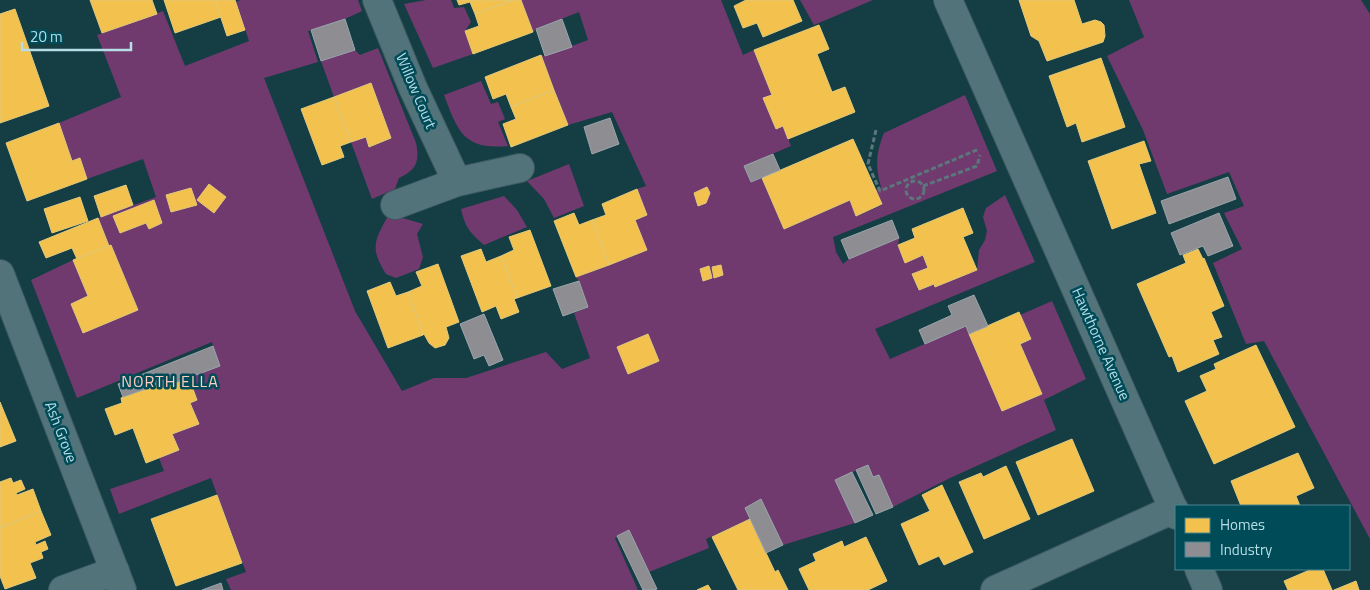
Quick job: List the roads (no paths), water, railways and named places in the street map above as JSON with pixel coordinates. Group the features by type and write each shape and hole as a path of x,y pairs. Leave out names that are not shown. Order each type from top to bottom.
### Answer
{"street":[{"name":"Willow Court","path":"377,0 414,88 457,182"},
{"name":"Hawthorne Avenue","path":"948,0 1175,512 995,590"},
{"path":"395,205 457,182 520,168"},
{"name":"Ash Grove","path":"0,274 119,581"},
{"path":"1199,570 1208,590"},
{"path":"63,590 119,581"}],"district":[{"name":"NORTH ELLA","path":"170,381"}]}
